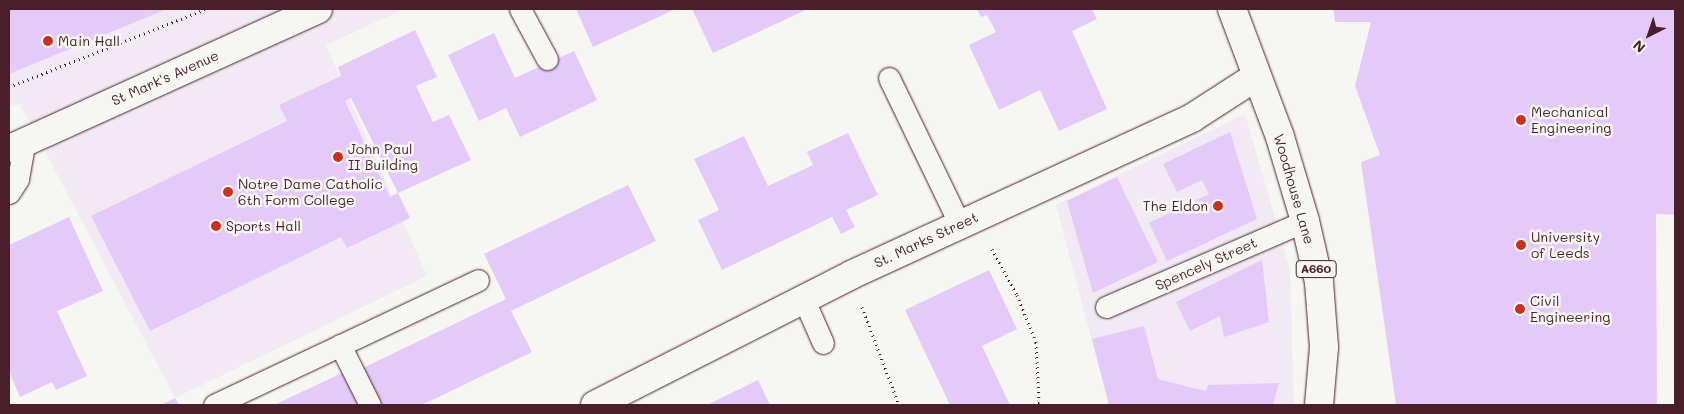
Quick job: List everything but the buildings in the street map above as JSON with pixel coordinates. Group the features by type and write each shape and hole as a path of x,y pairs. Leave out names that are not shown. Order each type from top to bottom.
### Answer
{"main road":[{"name":"St Mark's Avenue","path":"19,144 318,9"},
{"name":"Woodhouse Lane","path":"1232,9 1280,137 1305,221 1320,291 1324,347 1319,405"},
{"name":"St. Marks Street","path":"604,403 851,275 1192,118 1256,76"}],"lane":[{"path":"520,9 547,59"},
{"path":"889,78 967,222"},
{"path":"9,193 18,179 19,144"},
{"name":"Spencely Street","path":"1106,308 1305,221"},
{"path":"214,405 478,280"},
{"path":"804,300 823,343"},
{"path":"340,345 370,405"}],"path":[{"path":"9,88 206,9"},
{"path":"967,222 1017,295 1036,342 1039,402 1034,405"},
{"path":"851,275 899,405"}],"shaded area":[{"name":"Notre Dame Catholic 6th Form College","path":"9,9 404,9 326,45 427,276 175,398 20,104 9,108"},
{"path":"1245,114 1290,270 1294,405 1109,405 1056,205"}],"place":[{"name":"Main Hall","path":"48,41"},
{"name":"Mechanical Engineering","path":"1521,120"},
{"name":"John Paul II Building","path":"338,157"},
{"name":"Notre Dame Catholic 6th Form College","path":"228,192"},
{"name":"The Eldon","path":"1218,206"},
{"name":"Sports Hall","path":"216,226"},
{"name":"University of Leeds","path":"1521,245"},
{"name":"Civil Engineering","path":"1520,309"}]}
